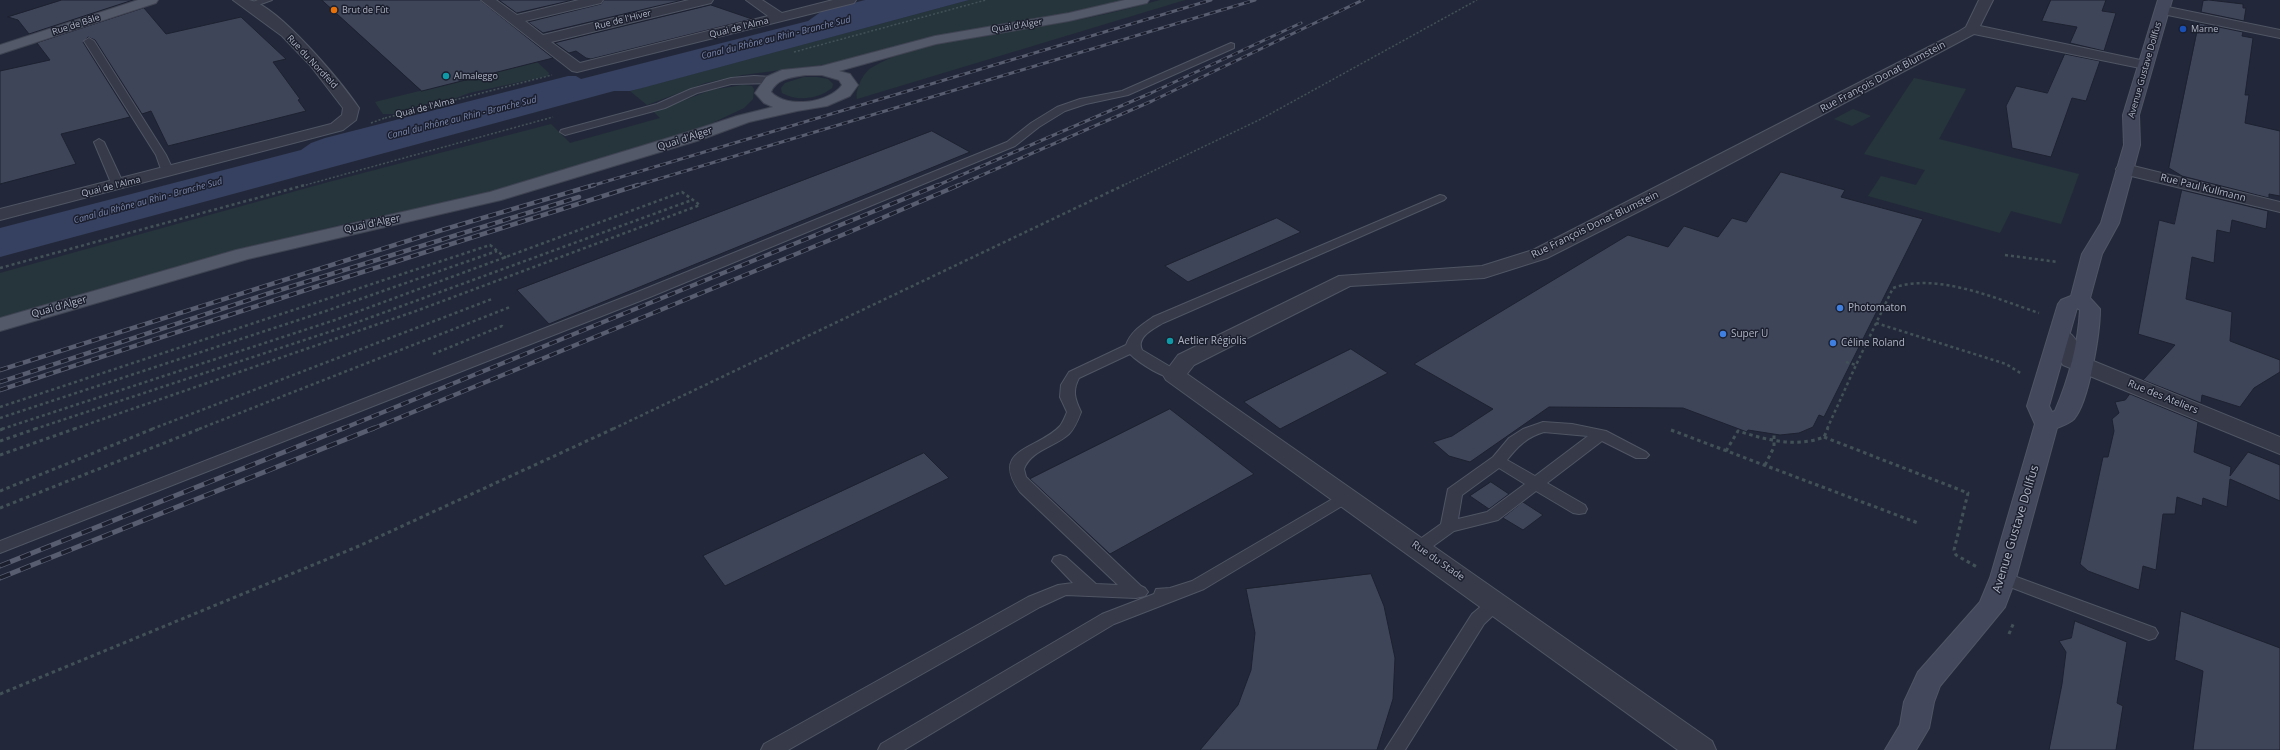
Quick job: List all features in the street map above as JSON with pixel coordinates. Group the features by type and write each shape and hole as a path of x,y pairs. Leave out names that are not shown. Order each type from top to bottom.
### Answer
{"main road":[{"name":"Rue de Bâle","path":"0,50 151,0"},
{"name":"Quai d'Alger","path":"765,97 764,88 772,80 795,72 822,70 951,37 1069,17 1142,0"},
{"name":"Avenue Gustave Dollfus","path":"2080,300 2092,254 2110,223 2126,169 2133,138 2130,121 2145,65 2164,5"},
{"name":"Quai d'Alger","path":"0,325 243,254 495,196 680,141 743,119 796,106 818,104 837,98 848,89 848,80 858,71 892,52"},
{"name":"Quai d'Alger","path":"822,70 839,74 848,80"},
{"name":"Quai d'Alger","path":"765,97 777,103 796,106"},
{"name":"Quai d'Alger","path":"743,119 752,108 765,97"},
{"path":"2080,300 2090,309 2090,333 2083,364 2065,415 2047,424 2038,406 2068,304 2080,300"},
{"name":"Avenue Gustave Dollfus","path":"1911,743 1919,702 1928,680 1991,608 2003,578 2047,424"}],"street":[{"path":"488,0 577,68"},
{"path":"514,20 596,0"},
{"name":"Rue de l'Hiver","path":"540,40 706,0"},
{"path":"753,0 781,18"},
{"name":"Quai de l'Alma","path":"577,68 850,0"},
{"path":"1986,0 1972,29 2145,65"},
{"name":"Rue du Nordfeld","path":"245,2 267,17 299,45 330,79 351,108 350,116 337,127"},
{"path":"2164,5 2280,34"},
{"name":"Rue François Donat Blumstein","path":"1174,375 1186,360 1346,280 1484,272 1540,254 1668,190 1972,29"},
{"name":"Quai de l'Alma","path":"0,215 337,127"},
{"name":"Rue Paul Kullmann","path":"2126,169 2280,207"},
{"name":"Rue des Ateliers","path":"2060,335 2069,345 2071,360 2277,440"},
{"name":"Rue du Stade","path":"1174,375 1420,548 1701,750"}],"lane":[{"path":"245,2 268,0"},
{"path":"89,41 161,155 168,172"},
{"path":"0,547 667,285 1011,144 1035,125 1075,104 1121,94 1231,46"},
{"path":"565,132 662,106 694,91 731,81 754,79 772,80"},
{"path":"99,142 118,185"},
{"path":"1174,375 1137,355 1133,347 1133,339 1141,330 1158,320 1440,198"},
{"path":"1133,347 1074,375 1068,385 1067,397 1074,412 1070,423 1062,433 1023,456 1016,465 1015,472 1017,479 1026,488 1136,592"},
{"path":"1449,527 1454,492 1498,461 1514,441 1528,432 1543,427 1572,428 1601,434 1641,455"},
{"path":"1420,548 1449,527 1492,516 1601,434"},
{"path":"1498,461 1579,508"},
{"path":"888,750 1108,618 1198,585 1346,496"},
{"path":"1060,561 1092,590"},
{"path":"2003,578 2149,633"},
{"path":"771,750 1034,602 1064,589 1170,594"},
{"path":"1396,750 1478,619 1497,603"}],"path":[{"path":"793,52 986,0"},
{"path":"0,694 359,546 610,431 1254,122 1477,0"},
{"name":"Quai de l'Alma","path":"337,127 385,118 577,68"},
{"path":"0,268 554,117"},
{"path":"0,430 335,320 682,192 700,205 416,311 0,455"},
{"path":"0,441 347,326 692,199"},
{"path":"0,407 490,245 506,258"},
{"path":"0,418 326,311 497,251"},
{"path":"2005,256 2058,262"},
{"path":"1824,437 1862,351 1893,288 1909,281 1939,283 2046,314"},
{"path":"0,491 122,441 492,300"},
{"path":"0,508 510,307"},
{"path":"1876,323 2006,364 2027,376"},
{"path":"1846,362 1856,365"},
{"path":"1671,430 1918,523"},
{"path":"1726,451 1738,431 1774,441 1810,441 1824,437 1968,493 1954,550 1956,555 1977,567"},
{"path":"1764,465 1774,447 1774,434"}],"shaded area":[{"path":"969,0 1126,0 1095,8 931,37 829,64 742,75 705,83 647,105 630,91"},
{"path":"1160,0 1185,0 857,99 858,87 868,70 908,51 951,40 1083,19"},
{"path":"537,62 549,73 548,76 469,93 446,102 435,102 414,107 398,114 383,114 375,102"},
{"path":"804,77 828,79 833,84 832,88 821,95 808,98 795,98 782,93 781,88 785,83"},
{"path":"1914,78 1966,89 1939,139 2079,174 2061,224 2011,211 2000,233 1868,196 1881,176 1916,185 1925,170 1864,154"},
{"path":"743,85 752,86 754,89 753,99 744,108 710,124 685,133 490,192 428,207 348,223 242,249 0,318 0,273 325,183 551,124 570,143 660,118 654,112 711,90"},
{"path":"1853,109 1871,116 1852,126 1834,119"}],"water":[{"name":"Canal du Rhône au Rhin - Branche Sud","path":"865,0 969,0 646,87 630,91 614,91 0,257 0,228 301,150 311,143 325,138 568,76 576,76 581,79 808,21 822,11"}],"building":[{"path":"62,0 133,0 29,34 18,20 8,17"},
{"path":"322,0 480,0 553,58 422,91"},
{"path":"499,0 573,0 517,13"},
{"path":"604,0 683,0 543,33 528,22 601,4"},
{"path":"2051,0 2106,0 2102,11 2116,13 2104,51 2070,43 2077,27 2042,21"},
{"path":"2209,0 2243,4 2243,8 2246,8 2244,21 2201,12 2203,1"},
{"path":"711,5 752,19 591,59 586,58 576,51 569,53 555,43"},
{"path":"144,8 166,34 241,17 286,59 273,62 300,99 298,100 306,111 168,146 151,111 142,114 95,40 88,37 83,42 130,117 61,134 76,164 0,184 0,71 50,60 37,43"},
{"path":"2199,23 2243,32 2242,36 2253,38 2245,95 2249,95 2245,123 2280,131 2280,196 2269,194 2269,198 2182,176 2169,168"},
{"path":"2065,54 2100,61 2086,101 2072,98 2051,157 2012,148 2006,106 2016,86 2047,93"},
{"path":"932,131 970,152 549,324 517,290"},
{"path":"1781,172 1845,190 1841,197 1923,219 1824,417 1819,415 1813,427 1799,433 1780,435 1748,430 1747,432 1683,408 1549,407 1470,462 1449,456 1433,442 1452,436 1493,409 1414,364 1628,235 1668,247 1684,226 1718,237 1732,218 1746,222"},
{"path":"2182,190 2268,211 2266,229 2232,220 2230,233 2217,230 2214,263 2192,257 2186,299 2232,312 2230,341 2280,360 2280,372 2254,388 2240,407 2202,395 2201,403 2143,380 2175,345 2138,334 2159,220 2174,224"},
{"path":"1277,218 1301,232 1188,282 1165,266"},
{"path":"1351,349 1388,373 1280,429 1244,402"},
{"path":"2130,394 2198,422 2194,452 2231,467 2230,476 2248,452 2280,465 2280,501 2230,479 2227,507 2203,498 2202,506 2177,497 2175,514 2163,514 2156,570 2143,566 2139,590 2088,571 2080,564 2103,457 2108,457 2114,431 2112,419 2119,413 2115,402 2125,400"},
{"path":"1170,409 1254,474 1110,554 1030,479"},
{"path":"924,453 949,478 725,586 703,556"},
{"path":"1491,482 1509,494 1489,509 1470,496"},
{"path":"1523,502 1543,515 1523,530 1503,518"},
{"path":"1371,574 1384,606 1395,658 1393,699 1377,750 1200,750 1238,705 1251,670 1255,633 1246,589"},
{"path":"2181,611 2280,648 2280,750 2193,750 2203,671 2175,660"},
{"path":"2075,621 2127,642 2117,703 2123,706 2116,750 2049,750 2062,684 2066,652 2059,641 2071,638"}],"railway":[{"path":"591,186 1211,0"},
{"path":"635,186 1255,0"},
{"path":"957,186 1152,101 1363,0"},
{"path":"936,186 1151,93 1301,23"},
{"path":"0,370 442,230 594,185"},
{"path":"0,390 312,288 638,185"},
{"path":"342,429 938,185"},
{"path":"372,429 847,233 959,185"},
{"path":"0,382 267,294 579,197"},
{"path":"0,566 344,428"},
{"path":"0,578 374,428"}],"place":[{"name":"Brut de Fût","path":"334,10"},
{"name":"Marne","path":"2183,29"},
{"name":"Almaleggo","path":"446,76"},
{"name":"Photomaton","path":"1840,308"},
{"name":"Super U","path":"1723,334"},
{"name":"Aetlier Régiolis","path":"1170,341"},
{"name":"Céline Roland","path":"1833,343"}]}
